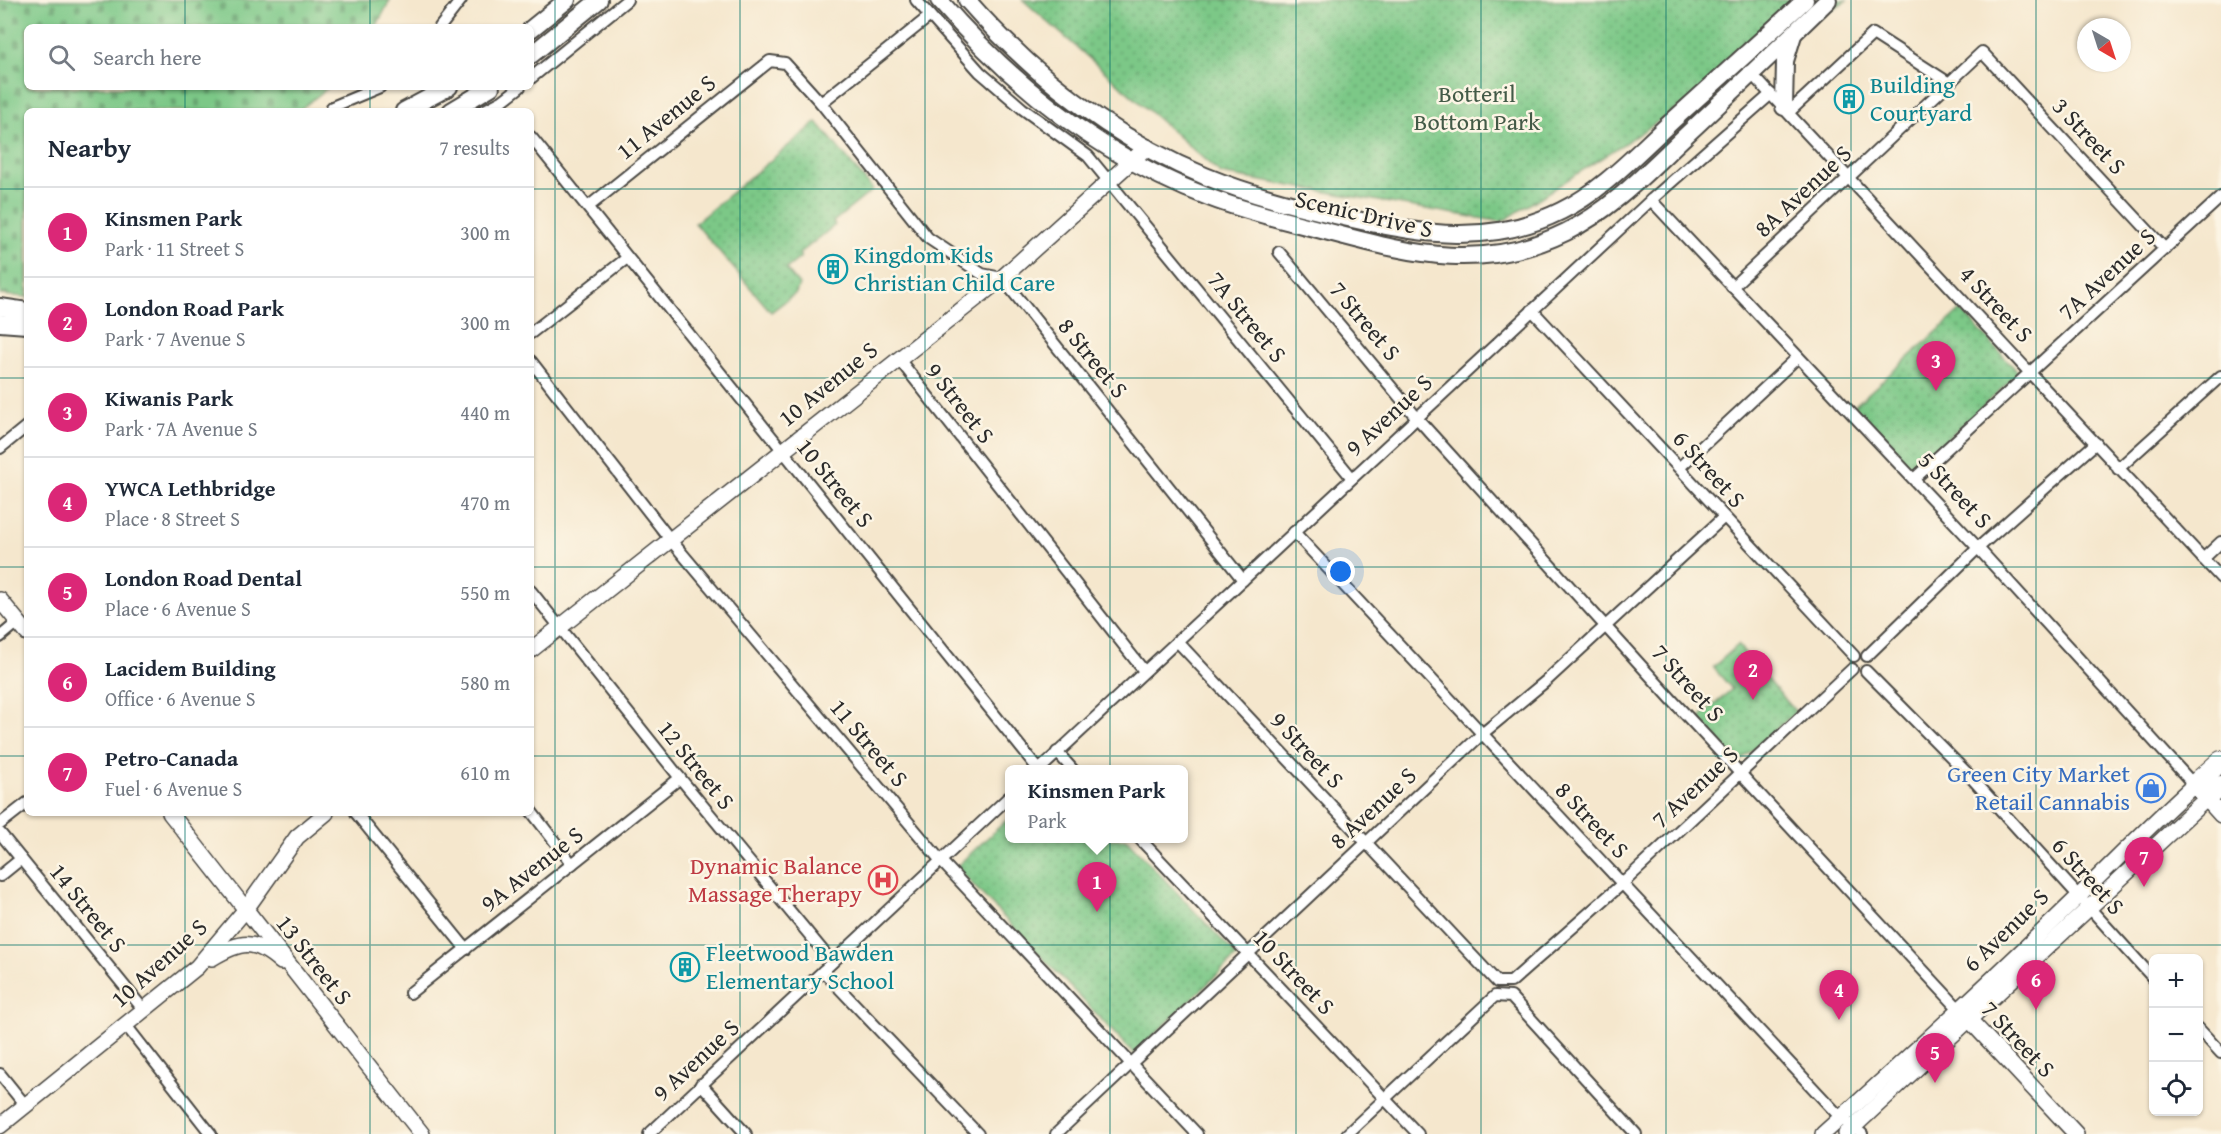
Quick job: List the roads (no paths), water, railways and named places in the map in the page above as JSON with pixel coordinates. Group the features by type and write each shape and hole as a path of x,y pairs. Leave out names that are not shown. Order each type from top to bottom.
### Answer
{"highway":[{"name":"6 Avenue S","path":"2200,792 2221,761"},
{"name":"6 Avenue S","path":"2200,792 2221,786"}],"main road":[{"path":"534,27 567,0"},
{"path":"534,53 599,0"},
{"name":"Scenic Drive S","path":"939,0 993,59 1048,107 1131,163 1212,199 1266,216 1407,252 1443,257 1485,256 1532,246 1585,222 1642,177 1828,0"},
{"name":"Scenic Drive S","path":"968,0 1043,77 1108,124 1204,176 1289,204 1395,229 1444,236 1486,235 1530,225 1563,211 1598,188 1805,0"},
{"path":"1786,110 1785,61 1793,34"},
{"path":"410,108 443,90"},
{"path":"456,108 486,90"},
{"path":"0,307 24,311"},
{"path":"0,323 24,325"}],"street":[{"path":"442,24 461,0"},
{"path":"534,76 627,0"},
{"path":"916,0 980,72 1023,109 1088,156 1110,183"},
{"path":"930,16 821,103 928,238 982,274 1002,278"},
{"path":"1786,110 1873,34 1949,83"},
{"name":"8A Avenue S","path":"1732,286 1982,52"},
{"name":"3 Street S","path":"1982,52 2165,249"},
{"name":"4 Street S","path":"1740,60 2221,578"},
{"name":"11 Avenue S","path":"588,207 771,61 782,61 790,66 821,103"},
{"path":"333,108 373,90"},
{"path":"489,108 516,90"},
{"name":"9 Avenue S","path":"1044,765 1651,200 1771,94"},
{"path":"502,101 508,108"},
{"name":"10 Street S","path":"534,141 1035,765"},
{"name":"10 Avenue S","path":"534,648 669,538 1002,278 1110,183 1147,147"},
{"name":"7A Street S","path":"1110,183 1352,478"},
{"name":"7A Avenue S","path":"1914,479 2221,197"},
{"name":"5 Street S","path":"1651,200 1978,548 2221,815"},
{"name":"7 Street S","path":"1279,252 1417,418 1740,773 2076,1134"},
{"path":"534,331 627,258"},
{"name":"8 Street S","path":"1002,278 1243,580"},
{"name":"6 Street S","path":"1532,310 1854,656"},
{"path":"1680,467 1798,357"},
{"name":"9 Street S","path":"898,358 1144,671"},
{"name":"11 Street S","path":"534,365 669,538 941,861 1197,1134"},
{"path":"2118,469 2221,376"},
{"path":"0,448 24,428"},
{"path":"1867,656 1978,548 2096,443"},
{"name":"8 Avenue S","path":"1056,1134 1482,734 1606,626 1724,517"},
{"name":"8 Street S","path":"1294,532 1851,1128"},
{"path":"2203,559 2221,542"},
{"name":"12 Street S","path":"534,595 832,963"},
{"path":"0,600 23,628 0,637"},
{"name":"9 Street S","path":"1177,641 1497,982 1511,982"},
{"path":"1861,653 1867,656 1870,665 1866,670 1857,672 1852,669 1850,663 1854,656 1861,653"},
{"name":"7 Avenue S","path":"1511,982 1622,884 1852,669"},
{"name":"6 Street S","path":"1866,670 1967,773 2149,974"},
{"path":"1057,752 1069,765"},
{"name":"9A Avenue S","path":"410,993 680,778"},
{"name":"6 Avenue S","path":"1823,1134 1851,1128 2083,903 2140,833 2200,792"},
{"name":"9 Avenue S","path":"649,1134 1005,801"},
{"path":"0,824 24,805"},
{"name":"13 Street S","path":"172,816 422,1134"},
{"name":"10 Avenue S","path":"0,1128 25,1105 196,967 246,909 297,837 322,816"},
{"path":"358,816 466,949"},
{"path":"534,816 572,864"},
{"name":"14 Street S","path":"0,833 143,1010"},
{"name":"10 Street S","path":"1144,843 1418,1134"},
{"path":"0,876 21,859"},
{"path":"196,967 240,943 252,944 274,956 293,972"},
{"path":"823,971 978,1134"},
{"path":"1347,1134 1495,996 1511,997 1636,1134"},
{"path":"125,1024 211,1134"},
{"path":"2203,1033 2221,1053"},
{"path":"0,1074 25,1105"},
{"path":"701,1084 746,1134"},
{"path":"0,1128 3,1134"}],"place":[{"name":"Building Courtyard","path":"1849,99"},
{"name":"Kingdom Kids Christian Child Care","path":"833,269"},
{"name":"Kiwanis Park","path":"1936,391"},
{"name":"London Road Park","path":"1753,700"},
{"name":"Green City Market Retail Cannabis","path":"2151,788"},
{"name":"Dynamic Balance Massage Therapy","path":"883,880"},
{"name":"Petro-Canada","path":"2144,887"},
{"name":"Kinsmen Park","path":"1097,912"},
{"name":"Fleetwood Bawden Elementary School","path":"685,967"},
{"name":"Lacidem Building","path":"2036,1010"},
{"name":"YWCA Lethbridge","path":"1839,1020"},
{"name":"London Road Dental","path":"1935,1083"}],"park label":[{"name":"Botteril Bottom Park","path":"1477,108"}]}
